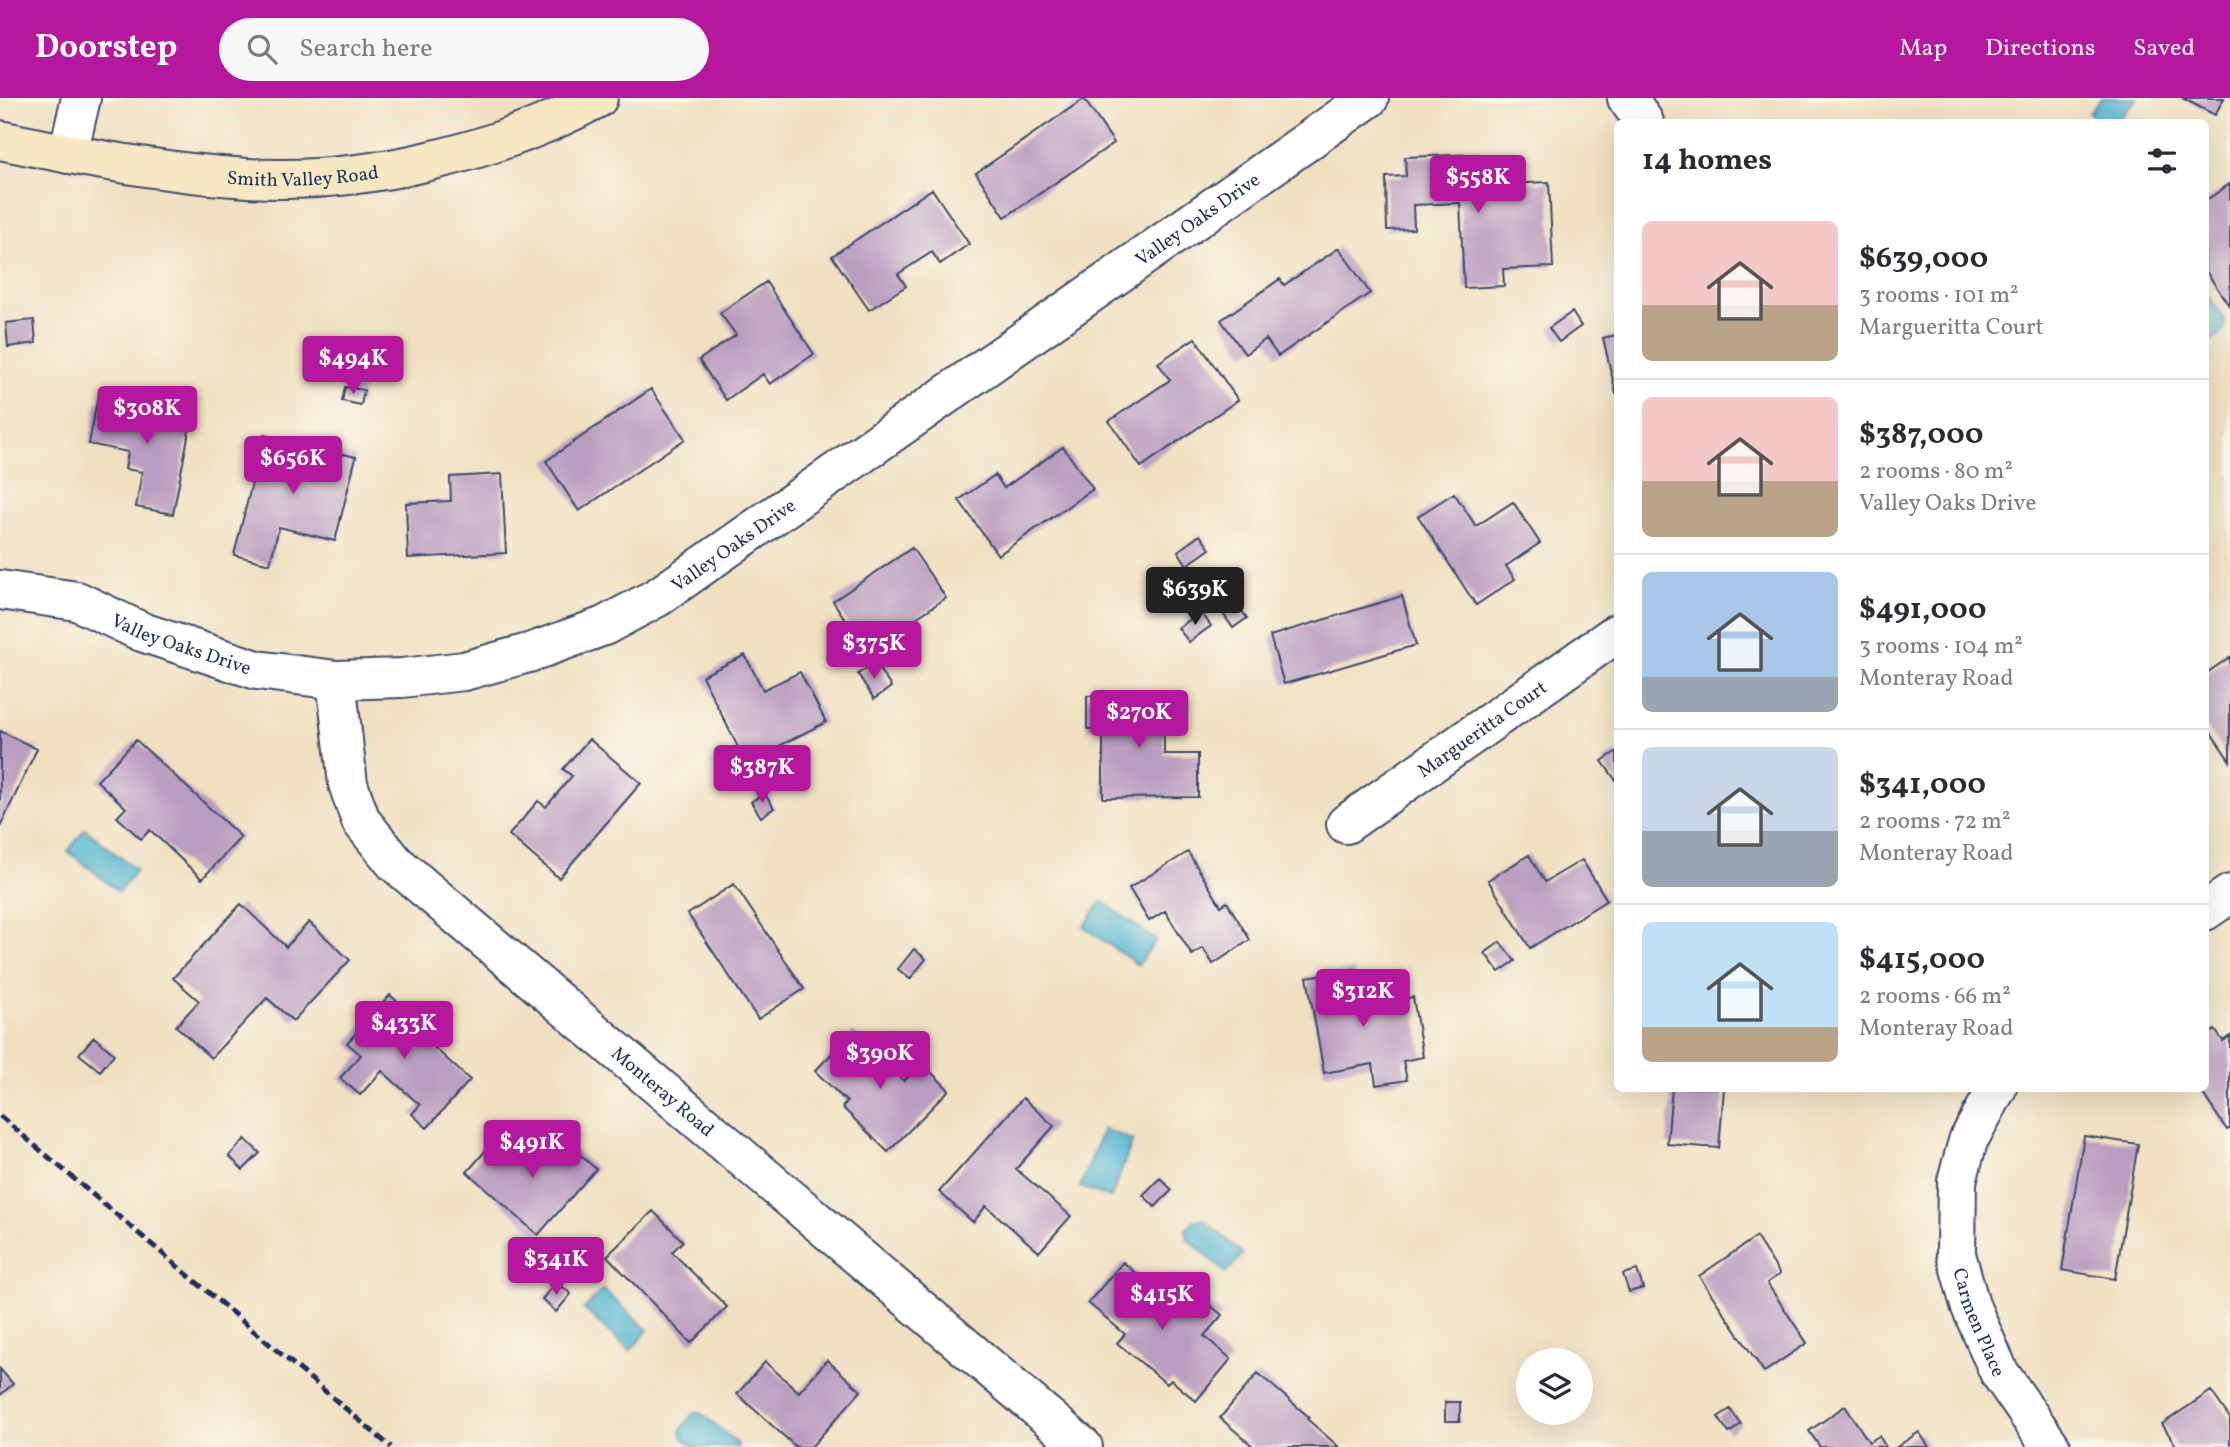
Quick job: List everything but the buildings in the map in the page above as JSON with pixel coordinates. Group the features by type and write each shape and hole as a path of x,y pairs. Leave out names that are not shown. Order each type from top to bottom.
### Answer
{"main road":[{"name":"Smith Valley Road","path":"0,140 68,154 212,175 251,178 317,177 385,170 458,153 525,131 598,98"}],"street":[{"path":"68,154 81,98"},
{"name":"Valley Oaks Drive","path":"0,590 77,601 142,632 257,670 336,680 402,678 464,671 532,652 604,626 658,597 1369,98"},
{"path":"1627,98 1642,119"},
{"name":"Margueritta Court","path":"1346,824 1614,635"},
{"name":"Monteray Road","path":"336,680 348,784 361,821 396,863 1083,1447"},
{"name":"Carmen Place","path":"1995,1092 1968,1141 1957,1181 1956,1254 1970,1305 1999,1372 2051,1447"}],"water":[{"path":"2101,98 2137,98 2120,119 2097,119 2089,113"},
{"path":"2209,297 2225,320 2224,330 2213,341 2209,340"},
{"path":"85,829 136,870 119,892 68,851"},
{"path":"1102,901 1156,940 1138,965 1084,927"},
{"path":"1103,1129 1133,1140 1111,1198 1080,1187"},
{"path":"1203,1219 1243,1254 1226,1273 1188,1239 1186,1229 1194,1220"},
{"path":"603,1289 648,1330 630,1351 584,1309"},
{"path":"694,1413 701,1413 737,1443 738,1447 694,1447 682,1437 681,1429"}],"railway":[{"path":"0,1116 391,1447"}]}
